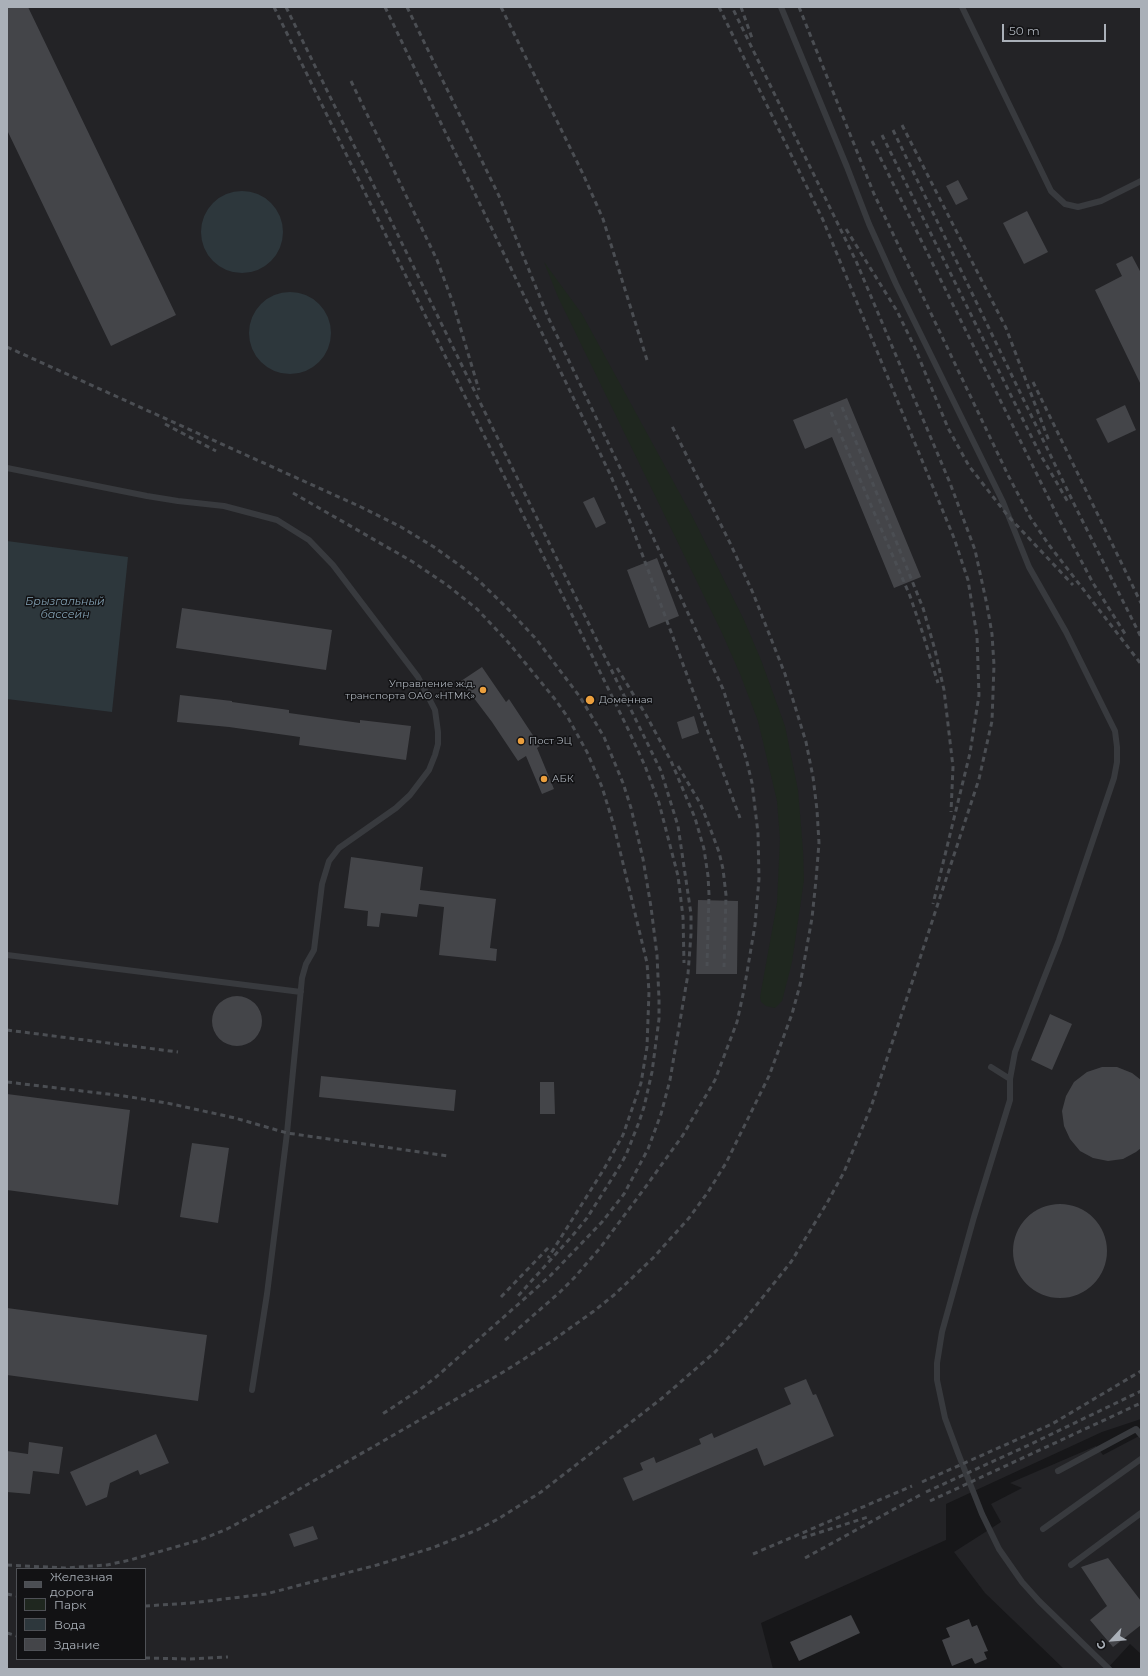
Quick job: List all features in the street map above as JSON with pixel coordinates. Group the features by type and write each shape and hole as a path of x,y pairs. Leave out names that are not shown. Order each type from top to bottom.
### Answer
{"lane":[{"path":"781,7 869,224 896,284 1003,502 1029,567 1066,632 1115,731 1117,762 1114,778 1059,940 1016,1052 1010,1079 1010,1100 974,1217 942,1332 937,1363 937,1380 945,1418 982,1514 999,1549 1014,1571 1039,1601 1109,1669"},
{"path":"962,7 1051,191 1065,204 1078,207 1101,201 1141,181"},
{"path":"7,468 147,496 224,506 277,520 309,540 333,565 411,667 424,687 435,710 438,744 429,770 410,795 396,808 339,848 329,861 322,884 314,950 306,964 300,992 286,1141 267,1294 252,1390"},
{"path":"7,955 300,992"},
{"path":"991,1067 1010,1079"},
{"path":"1058,1471 1139,1429 1141,1435"},
{"path":"1043,1529 1141,1458"},
{"path":"1071,1565 1141,1513"}],"shaded area":[{"path":"7,7 1141,7 1141,1419 1102,1432 946,1504 946,1540 761,1623 773,1669 7,1669"},
{"path":"1141,1435 1141,1654 1130,1644 1107,1669 1064,1669 985,1593 954,1552 1001,1522 991,1504 1022,1488 1010,1483 1096,1446 1103,1455"}],"green space":[{"path":"544,262 582,314 691,514 744,620 761,660 785,726 798,790 804,880 792,962 782,1001 775,1008 766,1006 761,1002 760,997 777,903 780,839 777,801 758,721 722,633 558,297"}],"water":[{"path":"242,191 258,194 271,203 280,216 283,232 280,248 271,261 258,270 242,273 226,270 213,261 204,248 201,232 204,216 213,203 226,194"},
{"path":"290,292 306,295 319,304 328,317 331,333 328,349 319,362 306,371 290,374 274,371 261,362 252,349 249,333 252,317 261,304 274,295"},
{"name":"Брызгальный бассейн","path":"7,541 128,557 112,712 7,699"}],"building":[{"path":"7,7 28,7 176,315 111,346 7,130"},
{"path":"958,180 968,199 956,205 946,186"},
{"path":"1027,211 1048,252 1024,264 1003,223"},
{"path":"1132,256 1141,273 1141,385 1095,290 1122,276 1116,264"},
{"path":"847,398 921,577 894,588 832,437 805,449 793,420"},
{"path":"1125,405 1136,430 1108,443 1096,419"},
{"path":"594,497 606,523 596,528 583,502"},
{"path":"657,558 679,616 649,628 627,570"},
{"path":"182,608 332,630 326,670 176,648"},
{"path":"482,667 506,702 509,699 540,746 537,748 554,789 542,794 526,756 518,761 492,722 461,681"},
{"path":"180,695 232,701 289,710 289,713 360,723 360,720 411,726 406,760 299,745 300,737 229,727 177,722"},
{"path":"694,716 699,733 682,739 677,722"},
{"path":"351,857 423,867 420,890 496,899 490,948 497,949 496,961 439,955 444,907 419,904 417,917 381,913 379,927 367,926 368,911 344,908"},
{"path":"698,900 738,901 737,974 696,974"},
{"path":"242,996 247,997 255,1003 261,1011 261,1031 255,1039 247,1045 232,1046 227,1045 219,1039 213,1031 212,1016 213,1011 219,1003 227,997"},
{"path":"1050,1014 1072,1024 1052,1070 1031,1060"},
{"path":"1102,1067 1117,1067 1132,1073 1141,1080 1141,1148 1123,1159 1108,1161 1093,1158 1080,1151 1070,1139 1064,1126 1062,1111 1066,1096 1074,1082 1087,1072"},
{"path":"321,1076 456,1090 454,1111 319,1097"},
{"path":"540,1082 554,1082 555,1114 540,1114"},
{"path":"7,1094 130,1110 118,1205 7,1190"},
{"path":"192,1143 229,1148 218,1223 180,1217"},
{"path":"1060,1204 1078,1208 1093,1218 1103,1233 1107,1251 1103,1269 1093,1284 1078,1294 1060,1298 1042,1294 1027,1284 1017,1269 1013,1251 1017,1233 1027,1218 1042,1208"},
{"path":"7,1308 207,1335 198,1401 7,1375"},
{"path":"806,1379 813,1395 816,1394 834,1436 764,1466 757,1448 633,1501 623,1478 643,1470 640,1463 654,1457 656,1463 701,1444 699,1439 712,1433 714,1438 791,1404 784,1388"},
{"path":"156,1434 169,1463 140,1475 138,1470 110,1483 107,1497 86,1506 70,1472"},
{"path":"29,1442 63,1447 59,1474 33,1471 30,1494 7,1492 7,1451 28,1454"},
{"path":"313,1526 318,1539 294,1547 289,1534"},
{"path":"1108,1558 1141,1601 1141,1625 1113,1647 1090,1620 1107,1606 1081,1567"},
{"path":"851,1615 860,1633 799,1661 790,1642"},
{"path":"969,1619 972,1627 977,1625 988,1651 984,1652 987,1659 975,1664 972,1658 952,1666 942,1640 950,1637 946,1628"}],"railway":[{"path":"274,7 645,766 659,803 678,876 683,917 684,963"},
{"path":"286,7 661,771 678,826 691,914 688,974 670,1080 661,1114 648,1149 624,1194 602,1222 550,1276 435,1378 381,1415"},
{"path":"385,7 610,474 631,524 740,818"},
{"path":"407,7 499,196 548,317 646,522 723,689 746,758 752,783 758,833 759,879 755,925 744,990 737,1022 715,1080 683,1135 600,1248 560,1292 503,1342"},
{"path":"501,7 583,174 603,219 647,360"},
{"path":"719,7 823,220 954,538 968,580 977,636 979,695 970,753 933,904"},
{"path":"146,1606 191,1603 266,1594 377,1565 432,1548 477,1530 498,1519 541,1492 661,1399 715,1352 742,1323 791,1262 827,1203 844,1172 871,1107 979,779 992,721 994,665 992,634 975,550 950,483 856,261 732,7"},
{"path":"741,7 752,38"},
{"path":"799,7 874,194 1008,475 1030,517 1049,545 1141,664"},
{"path":"351,81 437,260 453,303 479,390"},
{"path":"902,125 1006,328 1049,441"},
{"path":"893,130 1076,508 1141,637"},
{"path":"882,135 1040,454 1068,502"},
{"path":"872,141 1060,521 1093,583 1127,637"},
{"path":"846,229 897,311 915,348 948,428 969,466 1008,516 1073,585"},
{"path":"7,347 361,507 401,527 434,547 478,580 537,640 580,697 604,737 623,783 631,808 643,859 651,907 657,955 659,999 659,1019 652,1072 639,1122 626,1155 618,1169 587,1218 518,1296"},
{"path":"1033,382 1141,603"},
{"path":"842,407 923,608 935,650 944,690 953,767 951,812"},
{"path":"831,412 910,596 938,683"},
{"path":"165,424 216,451"},
{"path":"7,1565 65,1568 107,1565 130,1560 200,1540 227,1529 270,1506 505,1371 552,1341 594,1311 614,1295 653,1258 689,1218 708,1192 726,1163 769,1076 792,1014 800,985 812,918 816,880 819,843 817,810 813,777 806,742 785,674 753,593 672,426"},
{"path":"293,493 413,562 447,585 477,609 508,642 567,716 587,752 602,787 614,826 647,963 649,992 647,1047 641,1083 623,1135 604,1169 548,1258"},
{"path":"617,668 646,715 671,761 695,818 704,849 708,876 707,966"},
{"path":"678,766 700,803 719,852 723,869 726,895 724,967"},
{"path":"7,1030 178,1052"},
{"path":"7,1082 124,1096 167,1103 235,1118 287,1133 448,1156"},
{"path":"501,1297 549,1247"},
{"path":"922,1482 1052,1424 1141,1371"},
{"path":"926,1492 1141,1391"},
{"path":"930,1501 1141,1403"},
{"path":"753,1554 912,1486"},
{"path":"805,1558 920,1495"},
{"path":"802,1538 868,1517"},
{"path":"7,1594 16,1596"},
{"path":"7,1633 16,1636"},
{"path":"146,1658 190,1659 228,1657"}],"place":[{"name":"Управление ж.д. транспорта ОАО «НТМК»","path":"483,690"},
{"name":"Доменная","path":"590,700"},
{"name":"Пост ЭЦ","path":"521,741"},
{"name":"АБК","path":"544,779"}]}
